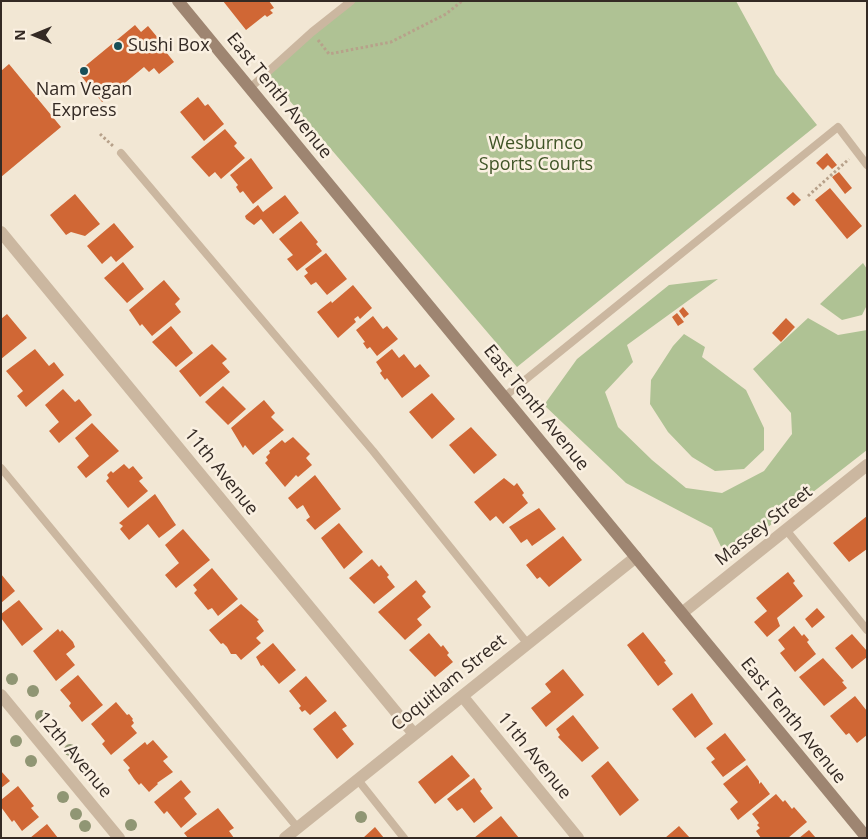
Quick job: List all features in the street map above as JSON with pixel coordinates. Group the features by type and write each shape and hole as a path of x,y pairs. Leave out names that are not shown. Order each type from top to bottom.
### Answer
{"main road":[{"name":"East Tenth Avenue","path":"178,1 867,838"}],"street":[{"name":"11th Avenue","path":"1,232 414,734"},
{"name":"Massey Street","path":"682,613 787,531 867,465"},
{"name":"Coquitlam Street","path":"285,838 636,558"},
{"name":"12th Avenue","path":"1,695 119,838"},
{"name":"11th Avenue","path":"463,697 578,838"}],"lane":[{"path":"250,88 312,32 351,1"},
{"path":"504,397 838,127 867,165"},
{"path":"121,153 373,450 527,644"},
{"path":"1,468 297,827"},
{"path":"787,531 867,630"},
{"path":"358,780 404,838"}],"path":[{"path":"312,32 329,54 391,42 446,14 462,1"},
{"path":"100,134 121,153"},
{"path":"808,196 856,152"}],"green space":[{"name":"Wesburnco Sports Courts","path":"352,1 736,1 776,74 817,125 517,367 266,73"},
{"path":"863,263 867,269 867,305 862,315 842,320 820,304"},
{"path":"718,279 627,345 633,362 605,392 618,427 652,460 686,488 722,493 764,471 792,434 791,413 753,369 808,318 838,335 867,330 867,450 727,559 712,528 626,483 544,405 577,359 669,285"},
{"path":"684,334 705,347 702,357 746,390 764,428 764,450 744,469 715,471 692,457 668,432 650,404 651,380 673,346"}],"building":[{"path":"223,1 269,1 274,8 270,10 273,13 267,17 265,15 246,30"},
{"path":"135,25 141,32 148,26 168,50 166,52 174,62 159,74 154,68 149,72 144,67 102,102 78,72"},
{"path":"9,64 61,127 1,177 1,71"},
{"path":"198,97 205,106 208,104 224,124 204,141 180,112"},
{"path":"225,129 237,143 234,146 245,158 221,179 215,172 209,177 191,157"},
{"path":"827,153 837,165 832,169 828,165 823,170 816,163"},
{"path":"251,158 273,188 253,204 243,191 240,193 236,187 238,185 230,175"},
{"path":"839,172 852,188 845,194 832,177"},
{"path":"830,188 862,226 847,239 815,200"},
{"path":"793,192 801,200 794,206 786,198"},
{"path":"75,194 100,224 85,236 71,232 66,235 50,215"},
{"path":"285,195 299,213 273,234 261,219 254,225 246,219 245,216 258,205 263,212"},
{"path":"301,221 318,242 316,244 322,251 297,271 287,259 293,255 279,239"},
{"path":"114,223 134,247 116,262 111,256 102,264 87,246"},
{"path":"326,253 347,279 327,295 316,282 311,285 304,276 308,273 305,269"},
{"path":"123,262 144,289 127,303 104,278"},
{"path":"164,280 180,299 175,304 181,312 152,336 142,324 140,326 129,310"},
{"path":"353,285 372,308 360,319 358,316 354,319 356,322 338,338 317,312 331,301 332,303"},
{"path":"683,307 689,314 684,318 679,311"},
{"path":"677,313 684,322 678,326 672,317"},
{"path":"7,314 27,338 1,359 1,319"},
{"path":"373,316 383,329 387,326 398,339 377,356 370,347 367,349 363,343 365,342 356,330"},
{"path":"786,318 795,327 781,342 772,333"},
{"path":"171,326 193,353 176,367 152,342"},
{"path":"212,344 227,359 222,363 230,372 200,397 179,371"},
{"path":"35,349 49,366 54,362 64,375 26,407 17,396 23,391 6,371"},
{"path":"392,349 399,358 404,354 415,368 420,364 430,376 402,398 387,378 385,380 376,362"},
{"path":"223,386 246,409 228,425 205,402"},
{"path":"63,389 75,402 79,399 92,415 59,443 49,431 59,422 45,405"},
{"path":"432,393 455,419 432,439 409,412"},
{"path":"264,400 275,413 271,417 284,430 253,455 245,445 243,448 231,428"},
{"path":"92,423 119,451 86,478 77,467 89,456 75,438"},
{"path":"471,427 497,455 474,474 449,445"},
{"path":"293,437 310,454 306,458 312,465 298,477 296,475 285,487 265,463 268,460 266,457 270,453 269,451 282,440 285,443"},
{"path":"124,464 129,469 133,466 143,478 139,481 148,491 128,508 106,481 109,478 107,475 111,471 113,473"},
{"path":"315,475 341,509 315,530 306,520 310,517 303,505 297,509 288,498"},
{"path":"504,478 514,486 517,483 528,503 503,524 496,516 490,521 474,502"},
{"path":"155,494 176,525 159,538 148,524 129,540 120,529 123,526 119,523"},
{"path":"539,508 556,529 532,546 527,539 521,543 509,527"},
{"path":"867,516 867,549 849,562 833,543"},
{"path":"339,523 363,552 344,569 321,538"},
{"path":"183,529 210,560 176,588 165,575 179,563 165,545"},
{"path":"563,536 582,560 549,587 540,577 537,579 526,565"},
{"path":"372,559 379,567 381,565 395,587 374,604 349,578"},
{"path":"212,568 238,599 218,616 212,608 208,610 194,593 197,590 193,585"},
{"path":"788,572 795,581 793,583 803,596 777,618 780,626 767,637 754,622 767,611 756,598"},
{"path":"1,574 15,591 1,603"},
{"path":"416,580 426,592 422,596 431,607 417,619 422,625 405,640 378,612"},
{"path":"19,600 43,629 22,646 1,618 1,614"},
{"path":"241,604 259,620 257,621 264,631 256,638 261,643 241,660 236,654 231,654 227,647 223,643 221,644 209,630"},
{"path":"817,608 825,617 812,628 805,619"},
{"path":"794,626 802,636 804,634 809,640 807,642 816,654 795,672 780,653 785,649 778,640"},
{"path":"58,629 60,632 62,630 73,642 75,647 66,654 75,665 56,681 33,651"},
{"path":"643,632 666,661 664,662 673,674 658,686 627,645"},
{"path":"429,633 441,647 443,645 449,653 447,655 453,662 435,677 409,650"},
{"path":"852,634 867,651 867,657 852,669 835,648"},
{"path":"273,643 296,670 279,684 263,665 261,666 256,657"},
{"path":"823,658 844,681 842,682 847,688 824,706 799,677"},
{"path":"563,669 584,695 546,727 531,708 551,692 545,684"},
{"path":"78,675 103,705 82,722 69,706 71,703 60,690"},
{"path":"306,676 327,701 310,715 305,710 302,712 299,708 301,706 289,691"},
{"path":"692,693 713,724 695,738 672,709"},
{"path":"855,696 867,711 867,735 857,743 849,733 846,735 830,716"},
{"path":"116,702 133,719 134,723 131,726 137,733 111,755 102,744 105,741 91,724"},
{"path":"335,711 347,726 342,729 354,744 337,759 313,729"},
{"path":"573,715 599,748 582,762 558,737 560,735 556,729"},
{"path":"725,733 746,760 723,777 711,762 715,759 706,748"},
{"path":"153,740 168,757 163,761 173,772 157,783 149,792 141,783 139,785 134,779 128,770 130,768 123,760 145,742 147,745"},
{"path":"452,755 470,776 435,804 418,782"},
{"path":"608,761 639,800 620,816 591,776"},
{"path":"747,765 759,781 759,784 761,782 770,794 738,820 730,809 738,802 723,784"},
{"path":"1,771 10,781 1,788"},
{"path":"474,778 482,789 480,791 493,808 474,823 462,808 457,811 447,799"},
{"path":"181,780 191,792 184,798 197,814 181,828 167,811 164,814 154,802"},
{"path":"18,786 34,806 31,808 39,817 22,831 14,820 12,822 1,807 1,800"},
{"path":"776,794 783,802 785,800 792,809 794,807 807,822 788,838 761,838 756,831 760,828 757,825 759,823 752,814"},
{"path":"218,808 234,828 229,831 234,838 188,838 184,833"},
{"path":"501,816 519,838 474,838"},
{"path":"47,824 58,838 30,838"},
{"path":"679,826 690,838 665,838"},
{"path":"375,827 384,838 363,838"},
{"path":"809,830 816,838 799,838"}],"place":[{"name":"Sushi Box","path":"118,46"},
{"name":"Nam Vegan Express","path":"84,71"}]}
